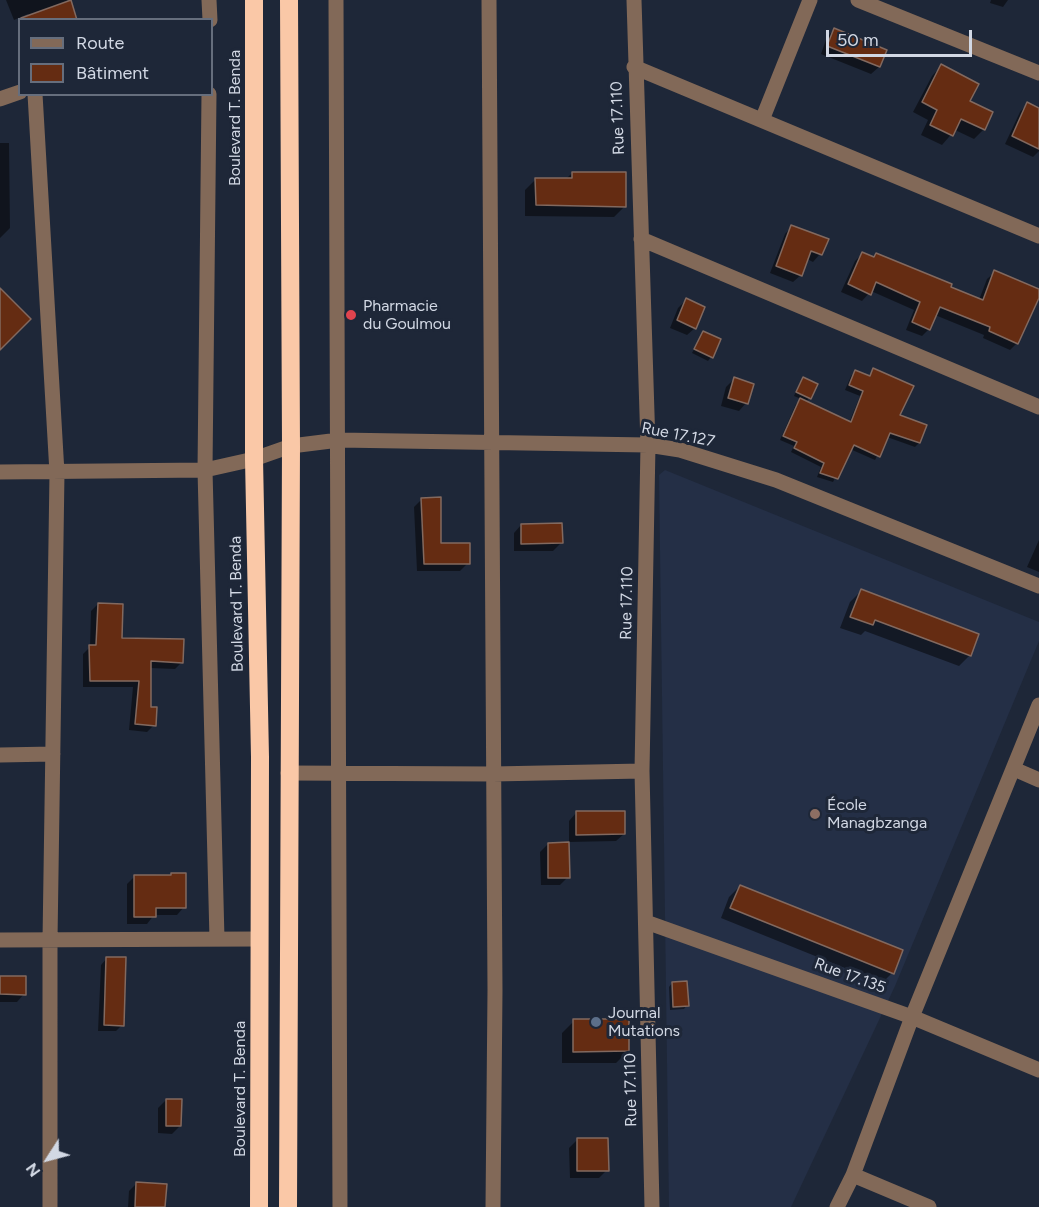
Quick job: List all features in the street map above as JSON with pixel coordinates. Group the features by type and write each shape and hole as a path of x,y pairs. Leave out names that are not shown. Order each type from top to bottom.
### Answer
{"highway":[{"name":"Boulevard T. Benda","path":"254,0 254,459 260,758 259,1207"},
{"path":"288,1207 291,446 289,0"}],"street":[{"path":"209,0 210,18"},
{"path":"336,0 340,1207"},
{"path":"489,0 494,440 495,990 492,1207"},
{"name":"Rue 17.110","path":"634,0 634,67 648,445 642,771 652,1207"},
{"path":"762,120 810,0"},
{"path":"858,0 1039,73"},
{"path":"634,67 1039,236"},
{"path":"0,99 18,93"},
{"path":"35,96 57,473 50,940 50,1207"},
{"path":"210,96 205,470 217,939"},
{"path":"640,239 1039,407"},
{"name":"Rue 17.127","path":"0,472 205,470 254,459 291,446 339,440 494,440 648,445 714,460 776,480 1039,586"},
{"path":"837,1207 853,1175 912,1017 1039,705"},
{"path":"0,756 53,754"},
{"path":"1014,769 1039,780"},
{"path":"288,773 493,774 642,771"},
{"name":"Rue 17.135","path":"646,922 912,1017 1039,1071"},
{"path":"0,940 259,939"},
{"path":"853,1175 929,1207"}],"shaded area":[{"name":"École Managbzanga","path":"665,470 1039,622 1039,641 895,986 791,1207 669,1207 659,475"}],"building":[{"path":"71,0 76,18 21,18"},
{"path":"834,28 887,50 880,67 827,46"},
{"path":"941,64 979,84 970,101 993,112 985,130 961,119 953,136 930,125 937,110 922,102"},
{"path":"1027,102 1039,108 1039,149 1012,136"},
{"path":"572,172 626,172 626,207 536,205 535,178 572,178"},
{"path":"791,225 829,239 822,255 811,251 802,276 776,266"},
{"path":"862,252 874,257 876,253 952,284 951,287 983,300 994,270 1039,289 1039,298 1018,344 989,331 990,327 940,307 930,330 912,322 920,302 876,282 871,295 848,284"},
{"path":"0,288 31,319 0,350"},
{"path":"686,298 705,307 696,329 677,320"},
{"path":"703,331 721,339 713,358 694,349"},
{"path":"873,368 914,386 900,415 927,425 920,443 890,433 880,457 854,445 838,479 820,473 824,463 794,448 797,442 783,436 800,398 851,422 863,391 849,385 855,370 870,376"},
{"path":"734,377 754,384 748,404 728,398"},
{"path":"803,377 818,384 811,399 796,392"},
{"path":"441,497 441,543 470,543 470,564 424,564 421,498"},
{"path":"562,523 563,543 521,544 521,524"},
{"path":"861,589 979,634 971,656 875,620 873,625 850,617"},
{"path":"98,603 123,604 122,638 184,639 183,663 151,661 151,707 157,707 156,726 135,724 139,681 90,681 89,645 96,645"},
{"path":"576,811 625,811 625,834 576,835"},
{"path":"569,842 570,878 548,878 548,843"},
{"path":"171,873 186,873 186,908 156,908 156,917 134,917 134,875 171,875"},
{"path":"740,885 903,950 894,974 730,908"},
{"path":"106,957 126,957 124,1026 104,1025"},
{"path":"0,976 26,976 26,995 0,994"},
{"path":"687,981 689,1006 673,1007 672,982"},
{"path":"573,1019 629,1019 629,1051 573,1052"},
{"path":"166,1099 182,1099 181,1126 166,1126"},
{"path":"577,1138 608,1138 609,1171 577,1171"},
{"path":"136,1182 167,1184 165,1207 135,1207"}],"place":[{"name":"Pharmacie du Goulmou","path":"351,315"},
{"name":"École Managbzanga","path":"815,814"},
{"name":"Journal Mutations","path":"596,1022"}]}
